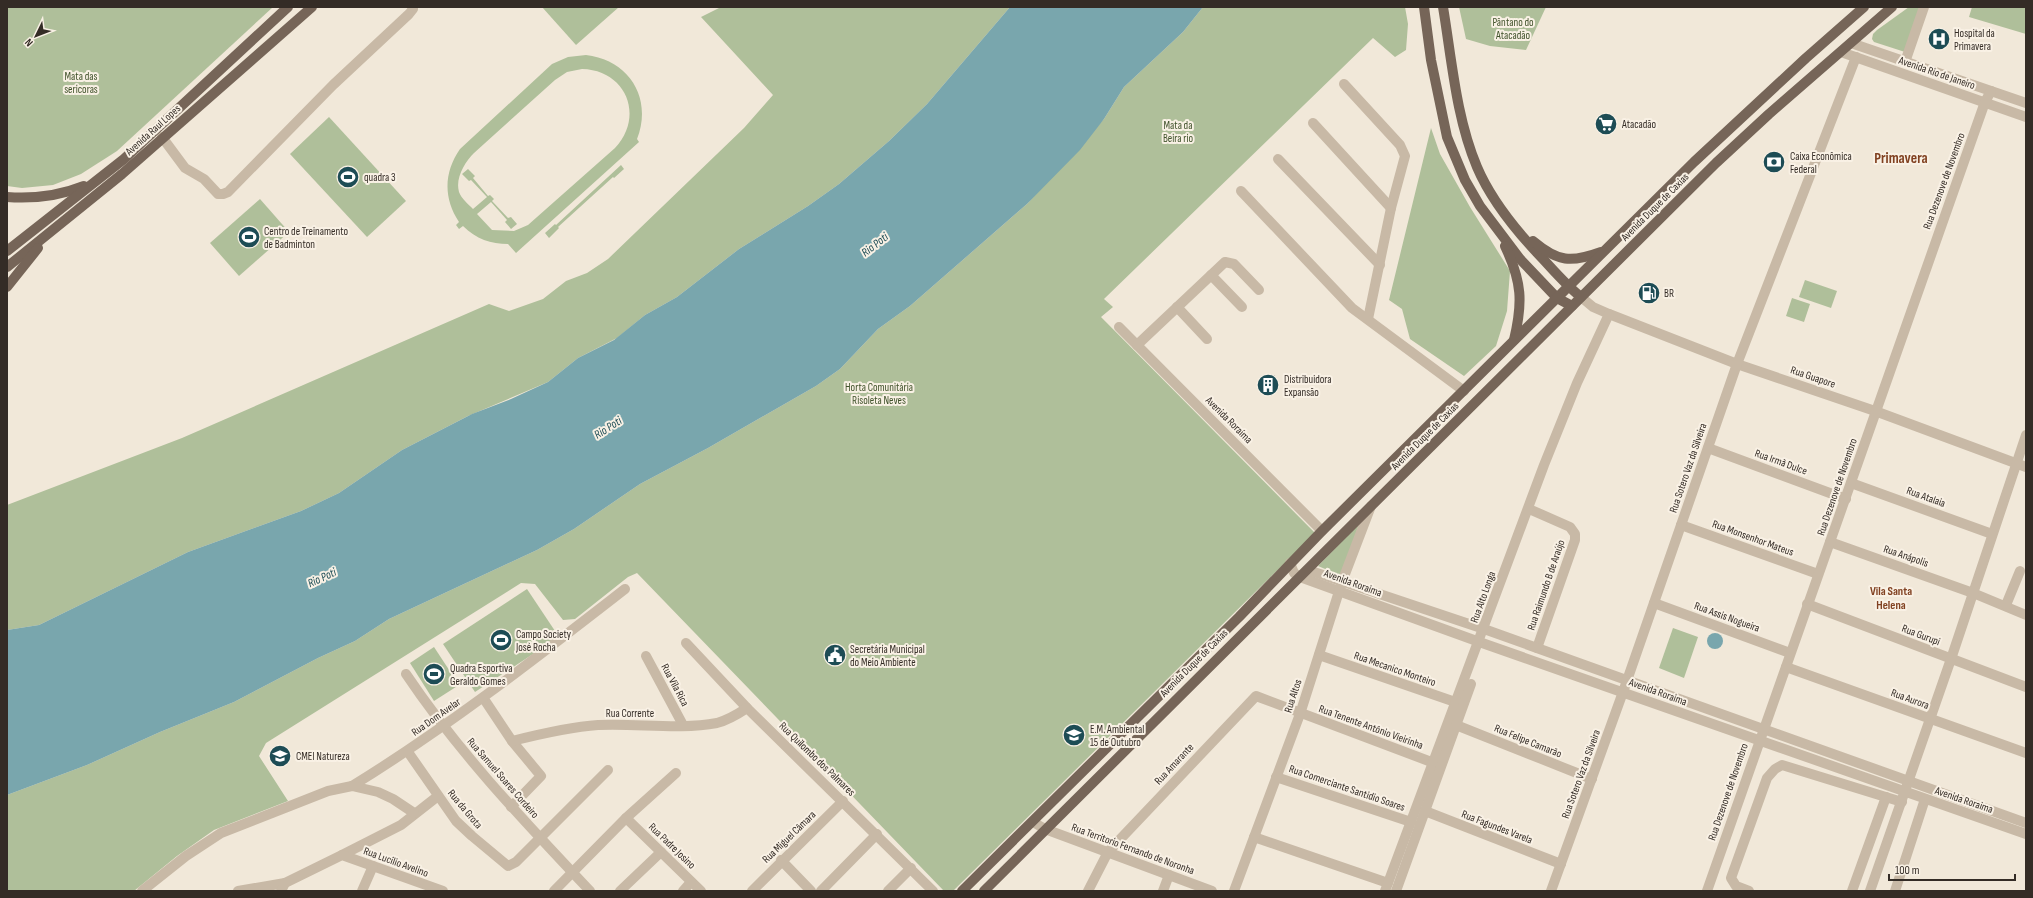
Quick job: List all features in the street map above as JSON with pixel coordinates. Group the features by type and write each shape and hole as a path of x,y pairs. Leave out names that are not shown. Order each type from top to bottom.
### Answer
{"main road":[{"name":"Avenida Raul Lopes","path":"7,251 108,172 288,7"},
{"name":"Avenida Raul Lopes","path":"7,267 122,174 162,137 261,53 312,7"},
{"path":"1424,7 1431,60 1447,137 1465,180 1480,206 1499,233 1557,298 1572,306"},
{"path":"1443,7 1458,102 1464,129 1477,168 1512,224 1545,251 1564,259 1584,259 1605,251"},
{"name":"Avenida Duque de Caxias","path":"962,891 1033,822 1322,531 1694,162 1806,58 1864,7"},
{"name":"Avenida Duque de Caxias","path":"984,891 1716,163 1769,114 1892,7"},
{"path":"251,41 261,53"},
{"path":"7,197 23,198 60,195 84,186 108,172"},
{"name":"Rua Guapore","path":"1512,224 1568,287 1581,297"},
{"path":"7,288 52,232"},
{"path":"1499,233 1516,272 1519,288 1520,316 1513,342"}],"street":[{"path":"162,137 185,168 204,179 218,194 228,192 333,85 409,14 413,9 412,7"},
{"path":"1905,62 1924,7"},
{"name":"Avenida Rio de Janeiro","path":"1851,43 2026,103"},
{"name":"Avenida Rio de Janeiro","path":"1841,52 2026,116"},
{"name":"Rua Sotero Vaz da Silveira","path":"1551,891 1628,680 1737,364 1856,57"},
{"path":"1344,84 1400,145 1405,156 1391,208 1368,319"},
{"name":"Rua Dezenove de Novembro","path":"1707,891 1807,604 1846,499 1875,411 1985,102 1991,91"},
{"path":"1313,123 1391,208"},
{"path":"1278,158 1380,264"},
{"path":"1241,191 1344,300 1464,391"},
{"path":"1137,345 1225,262 1234,264 1259,290"},
{"path":"1211,274 1242,307"},
{"name":"Rua Guapore","path":"1581,297 1592,307 1608,314 1737,364 1875,411 2026,467"},
{"name":"Rua Guapore","path":"1572,306 1592,307"},
{"path":"1177,307 1207,339"},
{"name":"Rua Alto Longa","path":"1484,629 1576,383 1608,314"},
{"name":"Avenida Roraíma","path":"1119,327 1322,531"},
{"path":"1870,891 1904,797 1908,780 1951,659 2026,435"},
{"name":"Rua Irmã Dulce","path":"1708,448 1846,499"},
{"name":"Rua Atalaia","path":"1851,483 1992,534"},
{"name":"Rua Altos","path":"1234,891 1300,714 1341,586 1371,506"},
{"name":"Rua Raimundo B de Araújo","path":"1529,509 1570,527 1575,534 1575,540 1537,648"},
{"name":"Rua Monsenhor Mateus","path":"1681,525 1818,574"},
{"name":"Rua Anápolis","path":"1830,542 2006,605 2026,615"},
{"path":"1290,563 1294,573 1300,577"},
{"name":"Avenida Roraima","path":"1308,570 1341,586 1482,643 1759,741 1904,797 1925,799 2002,820 2026,823"},
{"path":"2006,605 2020,571"},
{"name":"Avenida Roraima","path":"1300,577 1341,586 1484,629 1764,728 1908,780 2002,820 2026,834"},
{"name":"Rua Dom Avelar","path":"142,891 192,852 221,833 328,791 352,786 408,752 484,699 625,589"},
{"name":"Rua Assis Nogueira","path":"1654,603 1790,653"},
{"name":"Rua Gurupi","path":"1807,604 2026,687"},
{"path":"1254,836 1387,887 1434,763 1460,704 1482,643 1484,629"},
{"name":"Rua Quilombo dos Palmares","path":"686,643 747,708 877,834 933,891"},
{"name":"Rua Mecanico Monteiro","path":"1319,655 1460,704"},
{"name":"Rua Vila Rica","path":"646,656 683,725"},
{"name":"Rua Aurora","path":"1786,667 2026,753"},
{"name":"Rua Samuel Soares Cordeiro","path":"406,674 443,728 511,807 590,891"},
{"name":"Rua Amarante","path":"1088,891 1108,852 1254,697 1260,696 1300,714"},
{"path":"484,699 512,741 541,776 511,807"},
{"path":"1396,891 1456,724 1460,704"},
{"name":"Rua Corrente","path":"512,741 563,729 597,725 683,725 717,723 726,720 747,708"},
{"name":"Rua Tenente Antônio Vieirinha","path":"1300,714 1434,763"},
{"name":"Rua Felipe Camarão","path":"1456,724 1592,779"},
{"name":"Rua da Grota","path":"408,752 438,796 463,828 508,866 516,862 541,838"},
{"path":"1749,891 1736,886 1731,878 1767,778 1775,769 1782,765 1886,797 1904,797"},
{"path":"541,838 608,770"},
{"path":"554,891 626,818 676,773"},
{"name":"Rua Comerciante Santidio Soares","path":"1276,777 1411,822"},
{"name":"Rua Dom Avelar","path":"352,786 378,792 394,799 414,813"},
{"name":"Rua Lucílio Avelino","path":"238,891 283,887 342,855 391,831 438,796"},
{"path":"1852,891 1886,797"},
{"path":"1895,891 1925,799"},
{"name":"Rua Miguel Câmara","path":"752,891 781,860 843,801"},
{"name":"Rua Fagundes Varela","path":"1425,811 1561,864"},
{"name":"Rua Padre Josino","path":"626,818 701,891"},
{"name":"Rua Territorio Fernando de Noronha","path":"1033,822 1045,829 1212,891"},
{"path":"821,891 877,834"},
{"path":"620,891 661,852"},
{"name":"Rua Lucílio Avelino","path":"342,855 443,891"},
{"path":"781,860 811,891"},
{"path":"362,891 373,866"},
{"path":"888,891 911,868"},
{"path":"1163,891 1168,875"},
{"path":"683,891 692,882"}],"green space":[{"name":"Mata das sericoras","path":"7,7 273,7 117,151 81,174 53,185 22,188 7,186"},
{"path":"542,7 619,7 576,45"},
{"path":"721,7 1010,7 927,104 889,141 839,184 808,206 739,249 677,297 645,315 617,338 578,358 548,382 468,416 402,450 339,493 301,511 188,552 39,625 7,630 7,505 182,438 489,304 509,311 543,299 566,281 587,273 608,259 744,128 773,95 701,17"},
{"path":"1203,7 1405,7 1408,24 1406,50 1395,57 1373,38 1104,299 1113,307 1101,317 1315,533 953,891 944,891 637,573 628,577 575,619 563,620 535,584 521,583 266,743 259,756 288,801 214,830 177,856 134,891 7,891 7,795 87,765 160,732 234,702 318,658 355,641 389,619 537,550 574,529 640,484 708,448 816,386 840,369 878,329 910,306 1027,204 1104,119 1124,87 1183,32"},
{"name":"Pântano do Atacadão","path":"1459,7 1546,7 1526,50 1490,46 1466,39"},
{"path":"1909,7 1922,7 1905,52 1874,42 1872,39 1873,34 1877,30"},
{"path":"1972,7 2026,7 2026,34 1969,17"},
{"path":"586,55 601,58 614,64 625,73 634,84 642,109 641,124 637,139 639,142 516,253 508,244 484,240 468,231 463,226 459,229 456,225 459,222 450,204 448,194 448,176 460,149 552,64 568,57","holes":["582,69 597,71 610,77 620,86 626,97 629,109 629,122 624,135 615,148 528,225 514,231 492,230 477,214 491,202 507,220 505,222 511,229 517,224 511,217 508,218 492,201 494,199 490,195 488,196 473,178 475,176 468,169 462,174 469,181 471,180 487,197 473,209 463,199 459,192 458,181 467,161 555,80 567,72"]},
{"path":"329,117 406,201 367,237 290,154"},
{"path":"1431,128 1440,154 1470,207 1510,271 1507,311 1496,346 1464,376 1410,339 1402,309 1389,300"},
{"path":"621,165 624,169 614,178 613,177 558,227 559,228 549,238 545,233 555,224 556,225"},
{"name":"Centro de Treinamento de Badminton","path":"260,199 289,232 239,276 210,243"},
{"path":"1805,280 1837,291 1831,308 1799,297"},
{"path":"1792,298 1810,304 1804,322 1786,316"},
{"path":"1359,524 1342,576 1318,566"},
{"name":"Campo Society José Rocha","path":"527,589 559,637 475,692 443,644"},
{"path":"1673,628 1698,637 1684,678 1659,668"},
{"name":"Quadra Esportiva Geraldo Gomes","path":"434,647 459,685 434,701 410,663"}],"water":[{"name":"Rio Poti","path":"1010,7 1203,7 1183,32 1124,87 1104,119 1080,150 1027,204 910,306 878,329 840,369 816,386 708,448 640,484 574,529 537,550 389,619 355,641 318,658 234,702 160,732 87,765 7,795 7,630 39,625 188,552 301,511 339,493 402,450 472,414 511,399 548,382 578,358 614,340 645,315 677,297 739,249 808,206 839,184 889,141 927,104"},
{"path":"1715,633 1722,638 1723,641 1718,648 1715,649 1708,644 1707,641 1712,634"}],"place":[{"name":"Hospital da Primavera","path":"1939,39"},
{"name":"Atacadão","path":"1606,124"},
{"name":"Caixa Econômica Federal","path":"1774,162"},
{"name":"quadra 3","path":"348,177"},
{"name":"Centro de Treinamento de Badminton","path":"249,237"},
{"name":"BR","path":"1649,293"},
{"name":"Distribuidora Expansão","path":"1268,385"},
{"name":"Campo Society José Rocha","path":"501,640"},
{"name":"Secretária Municipal do Meio Ambiente","path":"835,655"},
{"name":"Quadra Esportiva Geraldo Gomes","path":"434,674"},
{"name":"E.M. Ambiental 15 de Outubro","path":"1074,735"},
{"name":"CMEI Natureza","path":"280,756"}],"district":[{"name":"Primavera","path":"1901,158"},
{"name":"Vila Santa Helena","path":"1891,598"}],"park label":[{"name":"Mata da Beira rio","path":"1178,131"},
{"name":"Horta Comunitária Risoleta Neves","path":"879,393"}]}
